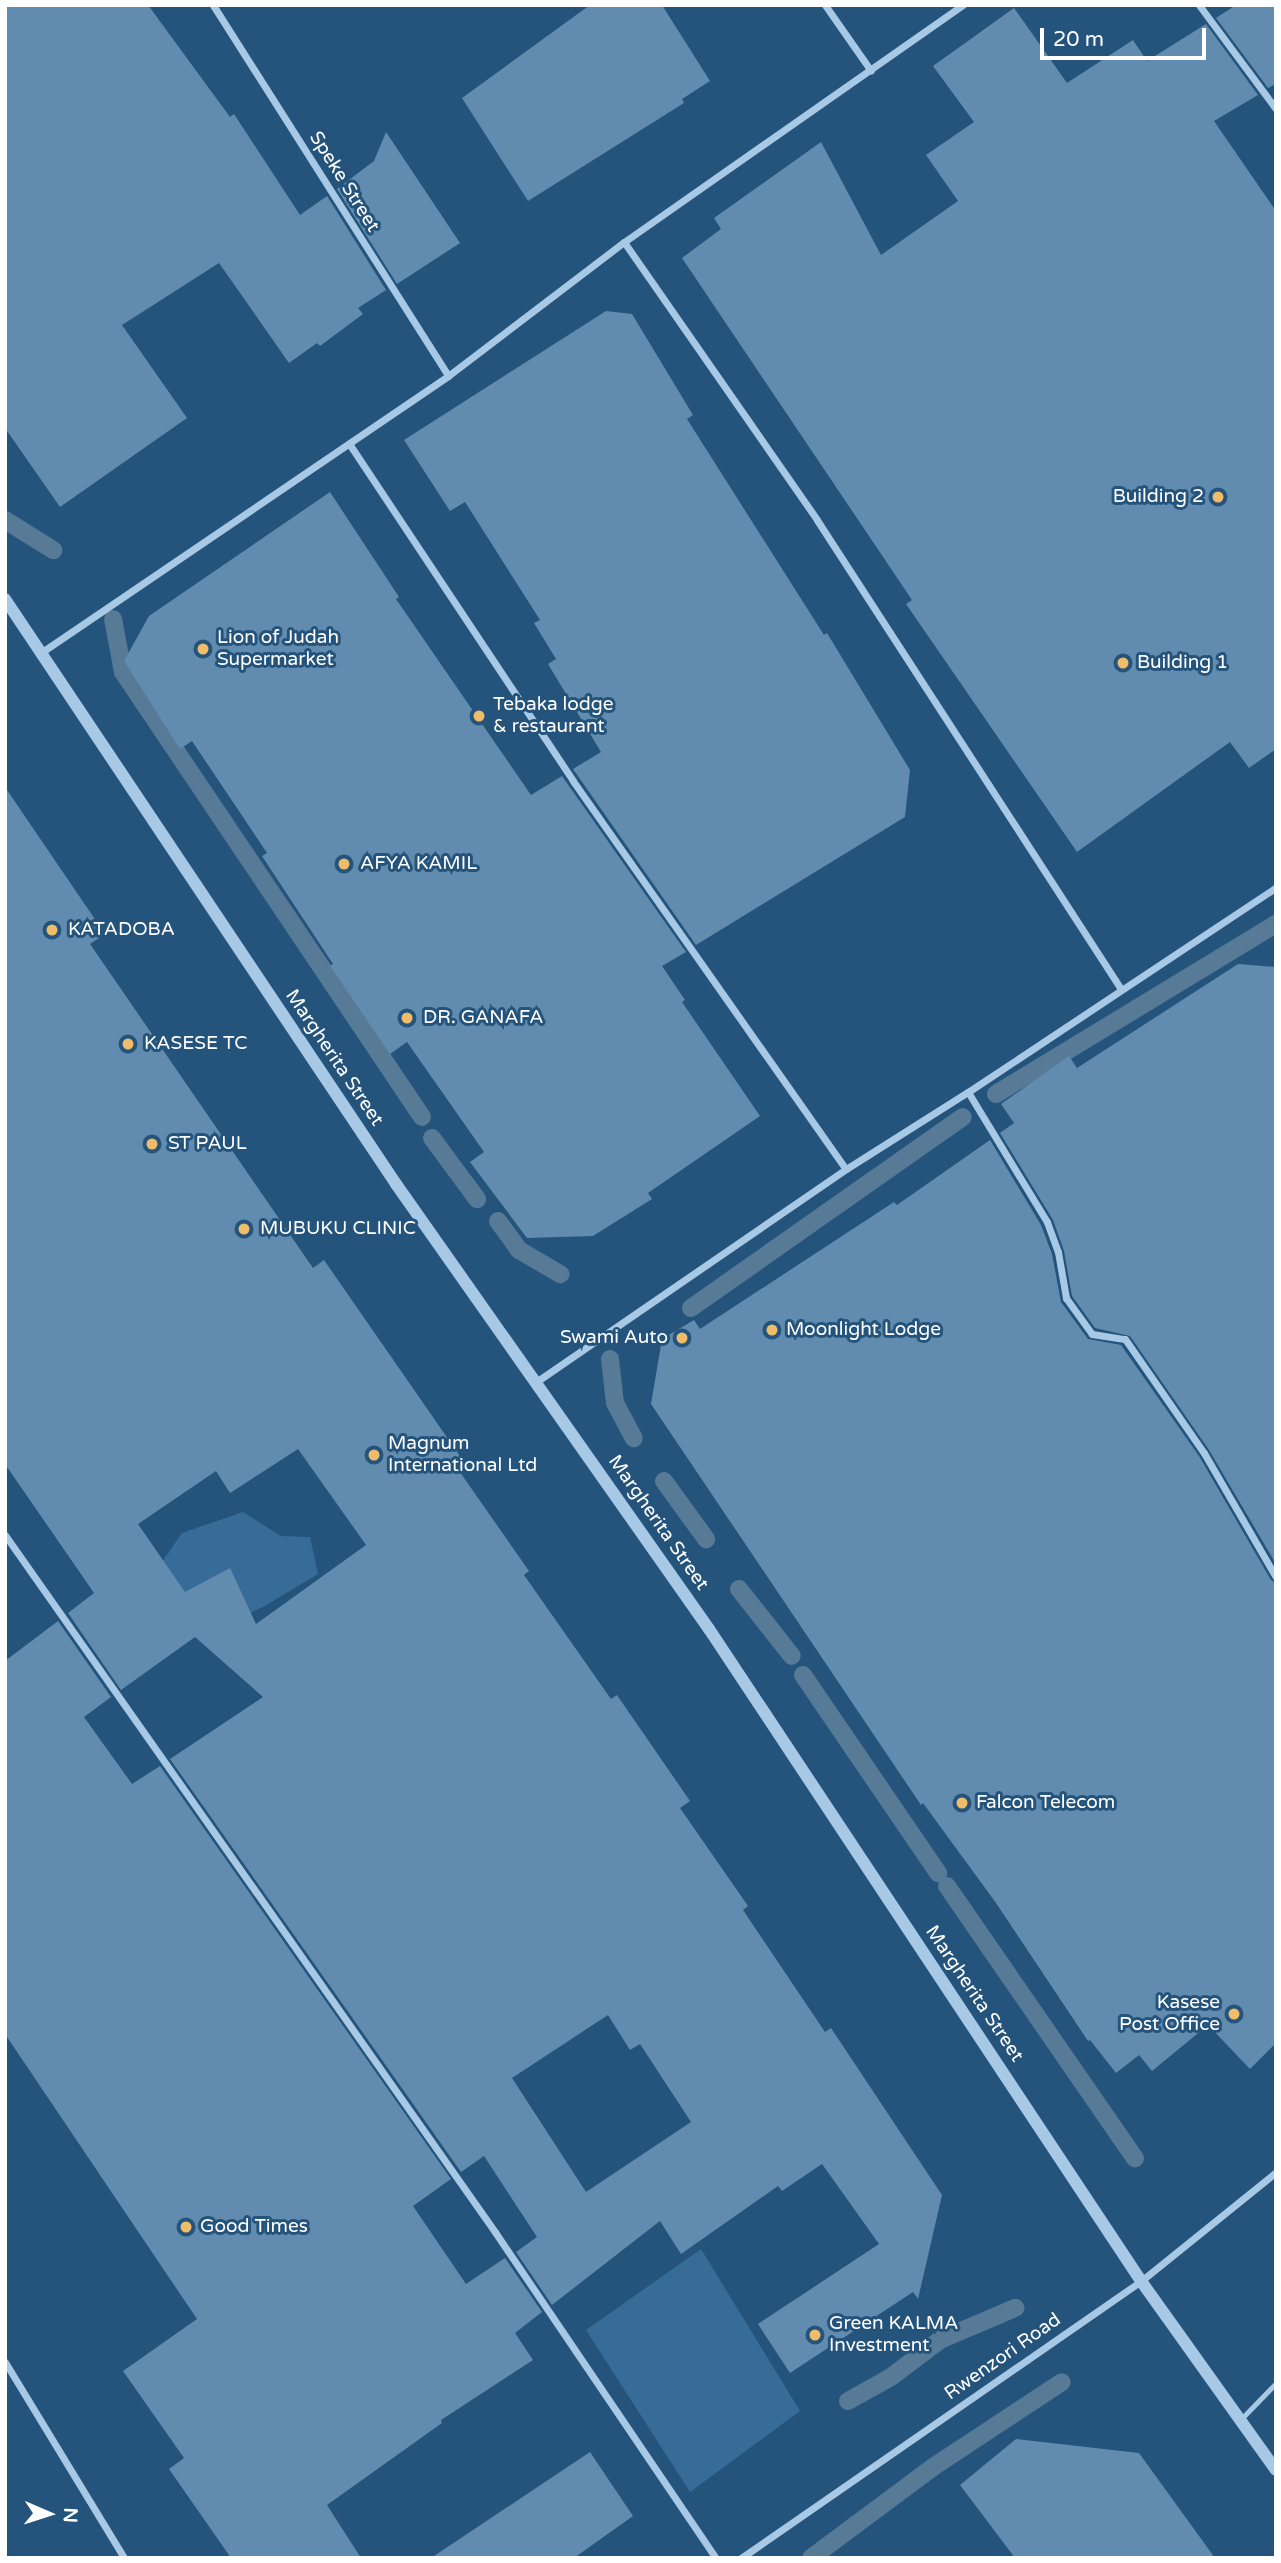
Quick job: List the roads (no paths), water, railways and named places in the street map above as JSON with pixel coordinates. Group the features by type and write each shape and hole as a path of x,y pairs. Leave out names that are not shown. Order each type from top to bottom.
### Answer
{"street":[{"name":"Speke Street","path":"213,5 448,376"},
{"path":"825,5 871,71"},
{"path":"42,652 350,445 448,376 624,242 963,5"},
{"path":"1199,5 1276,109"},
{"path":"624,242 817,520 1121,989"},
{"path":"350,445 573,781 846,1168"},
{"name":"Margherita Street","path":"5,599 357,1127 709,1629 1141,2281 1238,2422 1276,2470"},
{"path":"536,1382 846,1168 968,1092 1276,887"},
{"path":"968,1092 1047,1222 1058,1252 1066,1298 1092,1334 1125,1339 1205,1452 1276,1577"},
{"path":"5,1535 495,2232 716,2558"},
{"name":"Rwenzori Road","path":"741,2558 1141,2281 1276,2172"},
{"path":"5,2362 124,2558"}],"lane":[{"path":"1238,2422 1276,2383"}],"waterway":[{"path":"5,520 53,550"},
{"path":"113,619 123,672 422,1117"},
{"path":"996,1094 1276,924"},
{"path":"691,1308 963,1117"},
{"path":"432,1138 477,1199"},
{"path":"498,1221 519,1250 560,1274"},
{"path":"610,1359 615,1403 634,1438"},
{"path":"664,1481 706,1539"},
{"path":"739,1589 792,1656"},
{"path":"803,1675 938,1873"},
{"path":"947,1886 1135,2159"},
{"path":"848,2401 891,2377 940,2340 1015,2308"},
{"path":"811,2558 933,2467 1062,2382"}],"place":[{"name":"Building 2","path":"1218,497"},
{"name":"Lion of Judah Supermarket","path":"203,649"},
{"name":"Building 1","path":"1123,663"},
{"name":"Tebaka lodge & restaurant","path":"479,716"},
{"name":"AFYA KAMIL","path":"344,864"},
{"name":"KATADOBA","path":"52,930"},
{"name":"DR. GANAFA","path":"407,1018"},
{"name":"KASESE TC","path":"128,1044"},
{"name":"ST PAUL","path":"152,1144"},
{"name":"MUBUKU CLINIC","path":"244,1229"},
{"name":"Moonlight Lodge","path":"772,1330"},
{"name":"Swami Auto","path":"682,1338"},
{"name":"Magnum International Ltd","path":"374,1455"},
{"name":"Falcon Telecom","path":"962,1803"},
{"name":"Kasese Post Office","path":"1234,2014"},
{"name":"Good Times","path":"186,2227"},
{"name":"Green KALMA Investment","path":"815,2335"}]}
